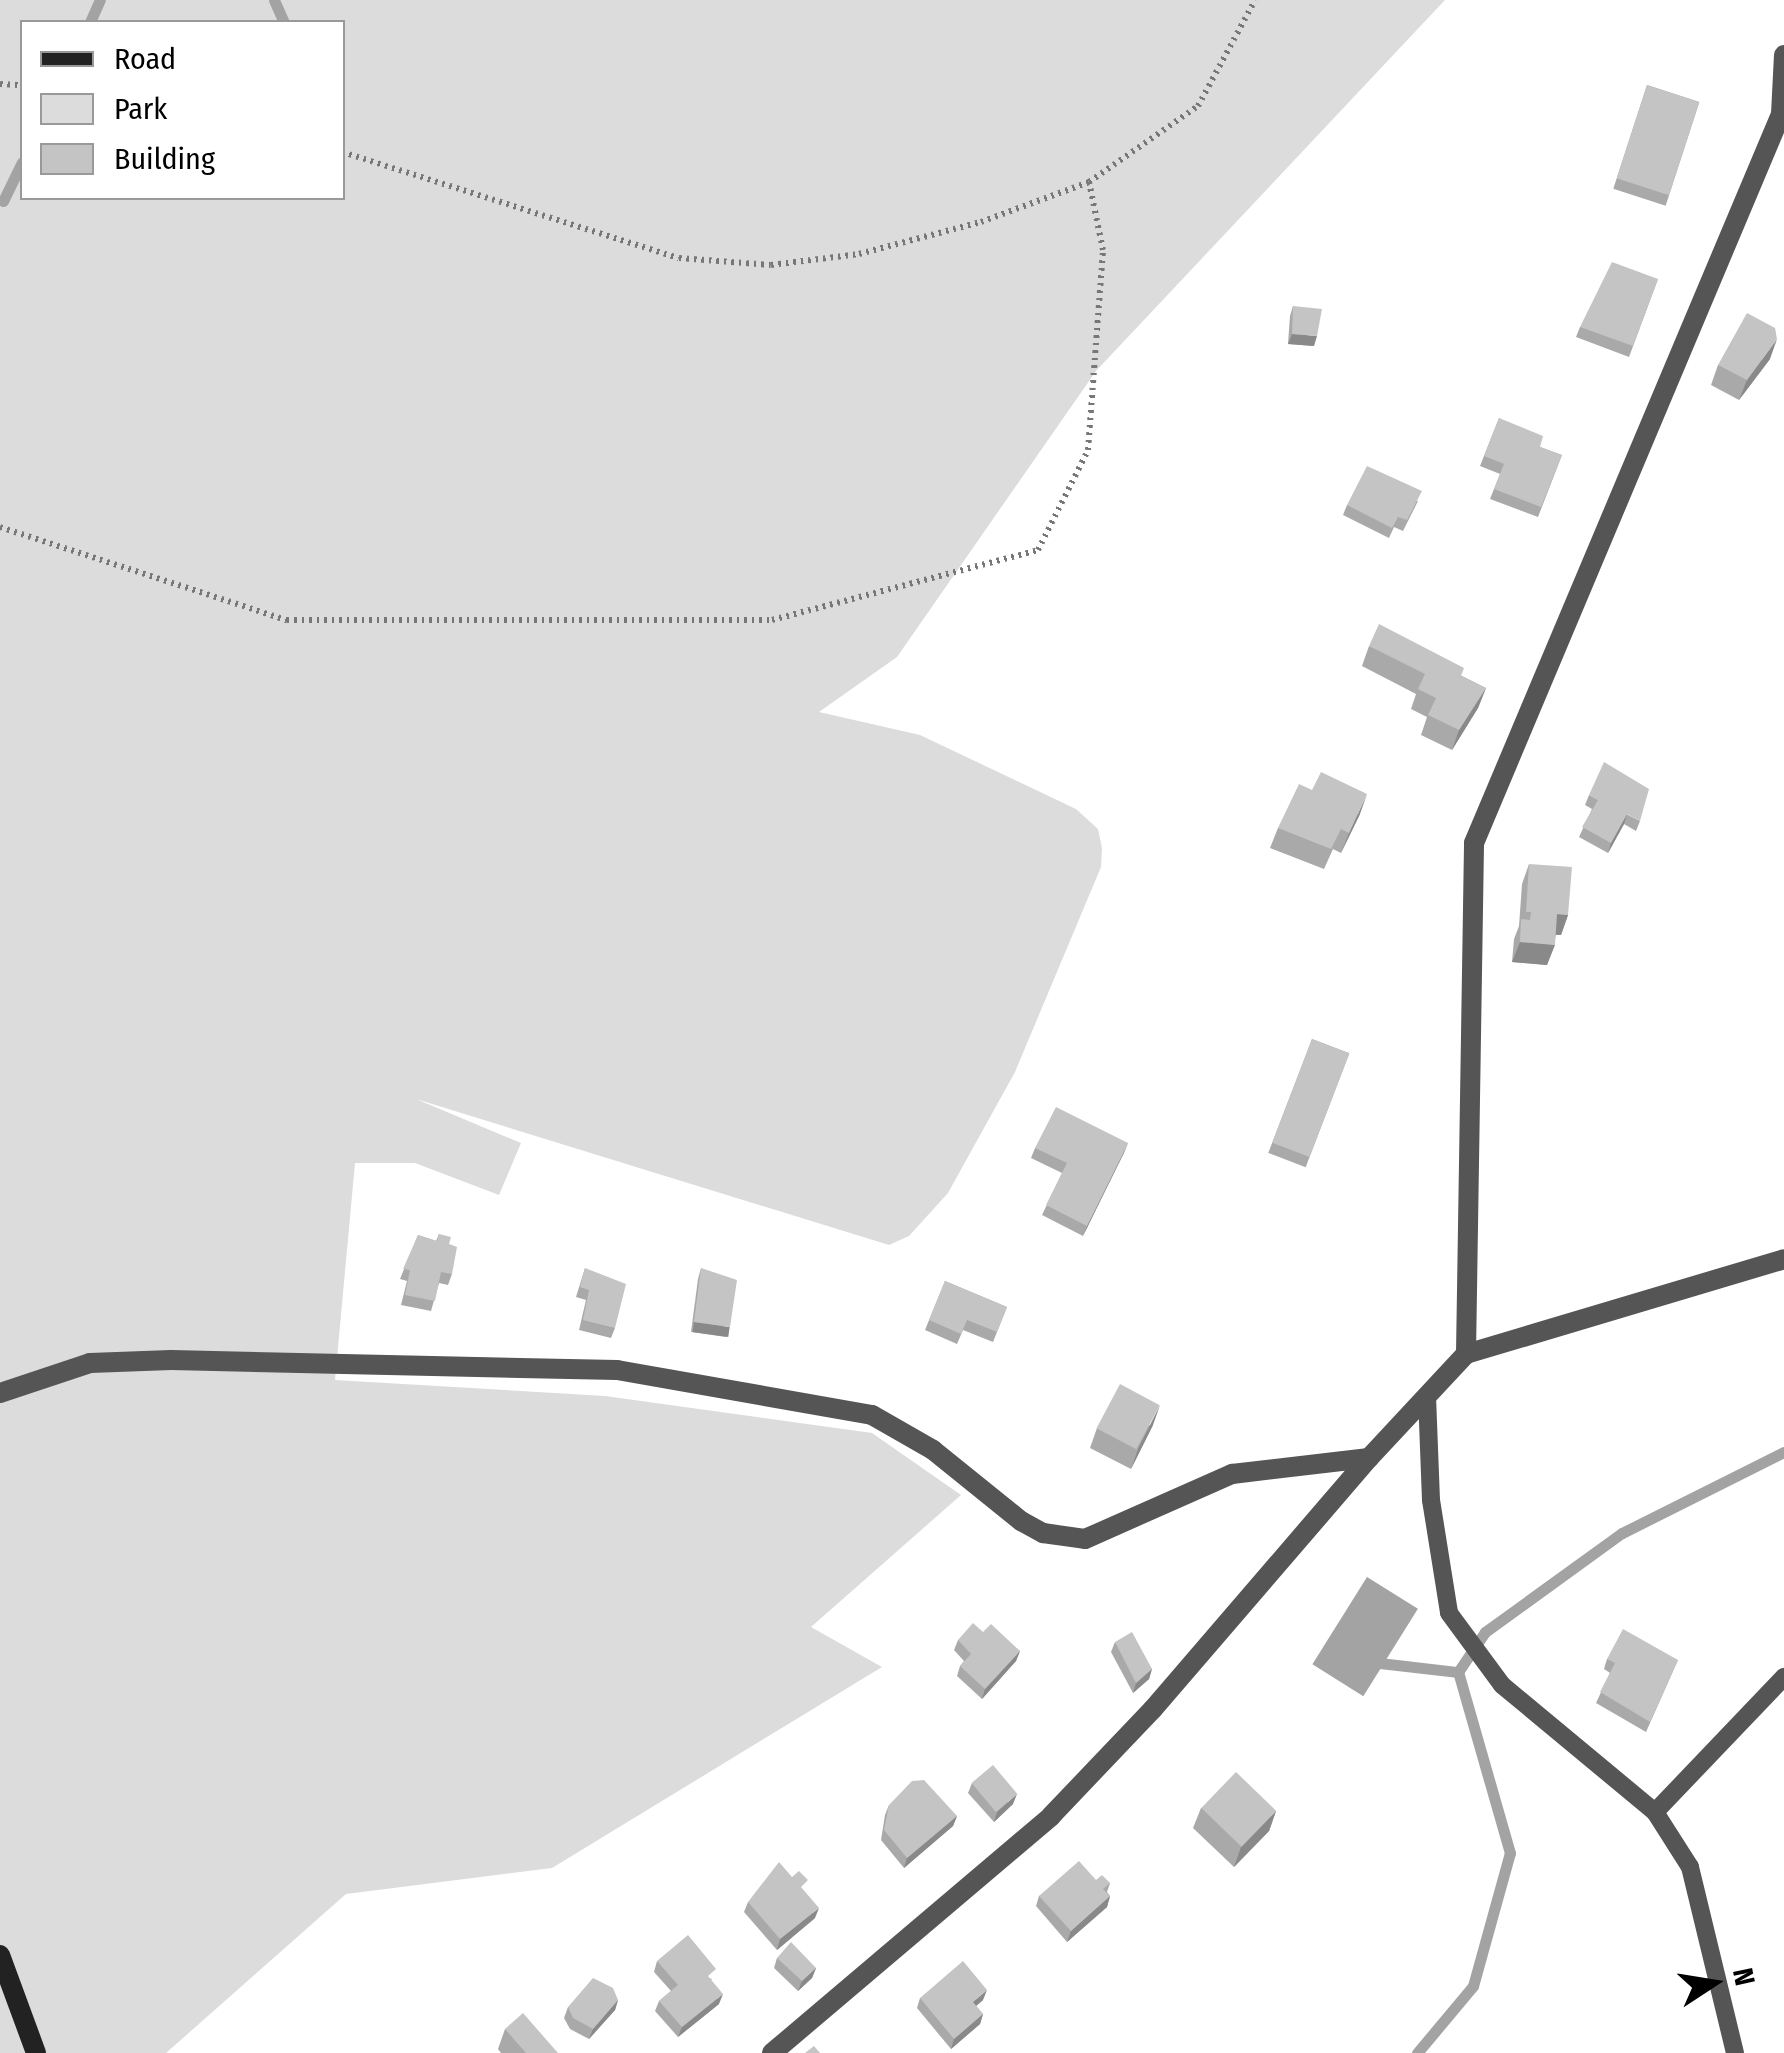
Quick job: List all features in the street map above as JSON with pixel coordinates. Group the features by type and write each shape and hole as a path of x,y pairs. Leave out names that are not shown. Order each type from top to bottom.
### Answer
{"street":[{"path":"1466,1354 1474,843 1781,114 1784,54"},
{"path":"772,2053 1051,1816 1153,1710 1368,1458 1466,1354 1784,1259"},
{"path":"0,1392 90,1363 155,1360 617,1370 872,1415 933,1450 1021,1521 1044,1532 1085,1539 1232,1474 1368,1458"},
{"path":"0,1955 36,2053"}],"lane":[{"path":"1427,1396 1431,1500 1448,1613 1502,1685 1656,1812 1690,1866 1735,2053"},
{"path":"1656,1812 1784,1677"}],"path":[{"path":"345,153 679,258 771,265 859,254 981,222 1090,182 1198,106 1255,0"},
{"path":"0,527 287,620 772,620 1038,550 1088,450 1103,250 1090,182"}],"green space":[{"path":"0,0 1445,0 1096,371 897,657 819,712 920,735 1076,809 1098,829 1102,848 1101,867 1015,1072 948,1193 909,1236 889,1245 416,1099 521,1143 499,1195 415,1163 355,1163 335,1380 605,1396 872,1433 961,1495 811,1627 882,1667 552,1868 346,1894 166,2053 0,2053"}],"shaded area":[{"path":"1367,1577 1418,1609 1363,1696 1312,1664"}],"building":[{"path":"1647,85 1699,102 1669,195 1617,178"},
{"path":"1612,262 1658,279 1633,346 1580,327"},
{"path":"1293,306 1322,309 1317,336 1292,334"},
{"path":"1747,313 1775,328 1777,339 1747,380 1718,365"},
{"path":"1499,418 1543,436 1540,447 1562,455 1541,507 1494,489 1504,464 1484,456"},
{"path":"1367,466 1422,491 1407,520 1398,517 1392,528 1347,505"},
{"path":"1379,624 1464,668 1461,676 1486,688 1459,730 1428,715 1436,698 1418,689 1425,674 1369,646"},
{"path":"1604,762 1649,789 1640,821 1627,814 1611,843 1582,827 1598,800 1589,795"},
{"path":"1321,772 1367,794 1349,833 1341,829 1331,849 1278,828 1299,784 1312,790"},
{"path":"1529,864 1572,867 1568,915 1557,914 1555,945 1520,942 1521,919 1530,920 1531,912 1526,912"},
{"path":"1312,1039 1349,1053 1310,1157 1272,1143"},
{"path":"1056,1107 1128,1143 1087,1226 1046,1205 1067,1163 1035,1148"},
{"path":"439,1234 451,1237 449,1244 457,1247 452,1274 441,1272 435,1301 405,1295 410,1270 403,1269 418,1235 437,1241"},
{"path":"585,1268 626,1284 615,1328 583,1320 589,1290 580,1287"},
{"path":"701,1268 737,1280 730,1327 694,1322"},
{"path":"945,1281 1007,1307 997,1332 967,1320 961,1334 929,1320"},
{"path":"1120,1384 1160,1405 1136,1449 1097,1428"},
{"path":"973,1623 983,1632 991,1624 1020,1651 985,1689 960,1666 971,1654 958,1640"},
{"path":"1623,1629 1678,1660 1650,1722 1600,1692 1615,1663 1607,1659"},
{"path":"1132,1632 1152,1669 1136,1683 1115,1642"},
{"path":"993,1765 1017,1794 996,1812 972,1783"},
{"path":"1236,1772 1276,1811 1242,1847 1201,1808"},
{"path":"924,1780 957,1816 907,1858 884,1830 889,1805 912,1781"},
{"path":"1079,1861 1096,1880 1102,1875 1110,1883 1103,1889 1110,1896 1071,1931 1039,1896"},
{"path":"779,1862 792,1877 799,1871 808,1880 801,1887 819,1908 780,1939 748,1902"},
{"path":"688,1935 716,1969 708,1976 723,1994 682,2027 659,2001 678,1985 657,1961"},
{"path":"791,1942 816,1968 802,1981 777,1958"},
{"path":"963,1961 987,1990 973,2002 983,2014 954,2039 920,1998"},
{"path":"593,1978 613,1988 618,2000 593,2029 573,2018 568,2007"},
{"path":"523,2013 558,2053 526,2053 505,2029"}],"waterway":[{"path":"91,20 100,0"},
{"path":"274,0 283,20"},
{"path":"3,201 20,166"},
{"path":"1417,2053 1473,1986 1510,1853 1458,1672 1485,1632 1622,1533 1784,1452"},
{"path":"1371,1662 1458,1672"}]}
